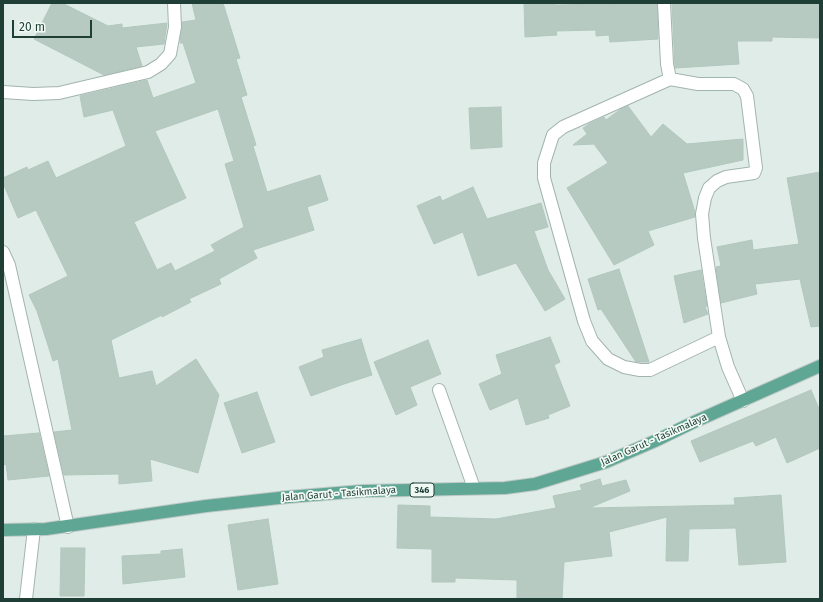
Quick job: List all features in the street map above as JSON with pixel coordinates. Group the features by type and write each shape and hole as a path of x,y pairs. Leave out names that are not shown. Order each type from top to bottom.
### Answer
{"main road":[{"name":"Jalan Garut - Tasikmalaya","path":"3,530 68,527 198,507 288,497 362,491 512,487 535,484 606,462 820,366"}],"street":[{"path":"3,92 34,94 59,93 148,72 161,64 170,54 175,27 174,3"},
{"path":"664,3 667,64 670,79"},
{"path":"719,337 650,370 640,370 608,360 592,341 584,321 544,178 544,163 553,135 563,127 670,79 698,84 734,84 743,89 747,96 756,168 754,173 726,177 717,181 709,188 705,198 702,214 704,238 719,337 728,366 743,401"},
{"path":"3,252 9,265 68,527"},
{"path":"440,390 474,488"},
{"path":"26,599 34,529"}],"building":[{"path":"52,3 62,3 108,26 122,24 122,28 167,23 164,44 136,47 142,66 104,75 34,39"},
{"path":"192,3 223,3 240,58 236,59 247,95 241,97 256,145 253,146 267,192 320,175 328,200 307,207 314,230 253,250 257,258 219,279 221,284 189,299 191,302 162,317 162,315 111,340 119,378 152,371 156,386 196,359 219,395 198,473 150,459 152,481 119,484 119,474 64,475 54,432 72,430 58,359 53,361 37,311 29,295 68,276 36,210 18,218 3,183 3,178 27,167 28,170 48,161 56,178 126,146 113,110 84,117 80,96 147,80 153,98 196,83 183,43 180,43 182,22 196,20","holes":["218,109 234,161 225,164 244,227 211,245 215,251 175,271 171,263 157,270 134,222 186,198 155,131"]},
{"path":"524,3 555,3 555,5 657,3 658,39 610,42 609,35 596,36 596,30 556,31 557,35 525,37"},
{"path":"672,3 820,3 819,38 772,37 772,41 737,41 739,64 675,68"},
{"path":"628,106 651,137 663,124 687,144 743,139 743,160 683,173 695,212 695,217 648,231 654,245 614,265 567,188 608,163 594,144 573,145 587,134 583,128 604,117 606,120 621,109"},
{"path":"501,107 502,147 471,149 469,108"},
{"path":"820,172 820,326 811,327 800,279 755,284 757,294 721,303 716,267 721,266 717,247 752,240 753,250 799,244 787,178"},
{"path":"473,187 487,219 541,203 548,227 534,231 548,270 565,299 545,311 516,263 478,276 463,232 434,244 417,206 440,196 442,201"},
{"path":"619,269 649,362 636,362 601,309 598,310 588,279"},
{"path":"701,270 707,306 705,307 708,314 684,323 674,276"},
{"path":"550,337 560,362 554,365 570,406 548,415 549,418 526,425 518,398 490,410 479,384 502,374 496,355"},
{"path":"361,339 372,375 311,396 299,367 324,357 322,350"},
{"path":"428,340 441,374 410,387 417,405 396,415 374,362"},
{"path":"811,390 820,411 820,448 787,463 776,437 756,446 753,441 700,462 691,441"},
{"path":"257,392 275,442 242,453 224,403"},
{"path":"39,433 49,476 8,480 6,464 3,465 3,436"},
{"path":"600,479 602,486 626,480 630,491 589,508 735,505 734,498 781,495 786,562 739,565 736,528 689,529 688,561 666,561 667,517 609,532 612,556 564,562 562,599 517,599 517,580 455,578 455,582 432,582 432,549 397,548 398,505 430,506 430,517 496,519 556,508 553,496 582,490 580,485"},
{"path":"268,519 278,584 238,590 228,525"},
{"path":"61,548 85,548 84,596 60,596"},
{"path":"182,549 185,577 123,584 122,556 161,554 161,551"}]}
